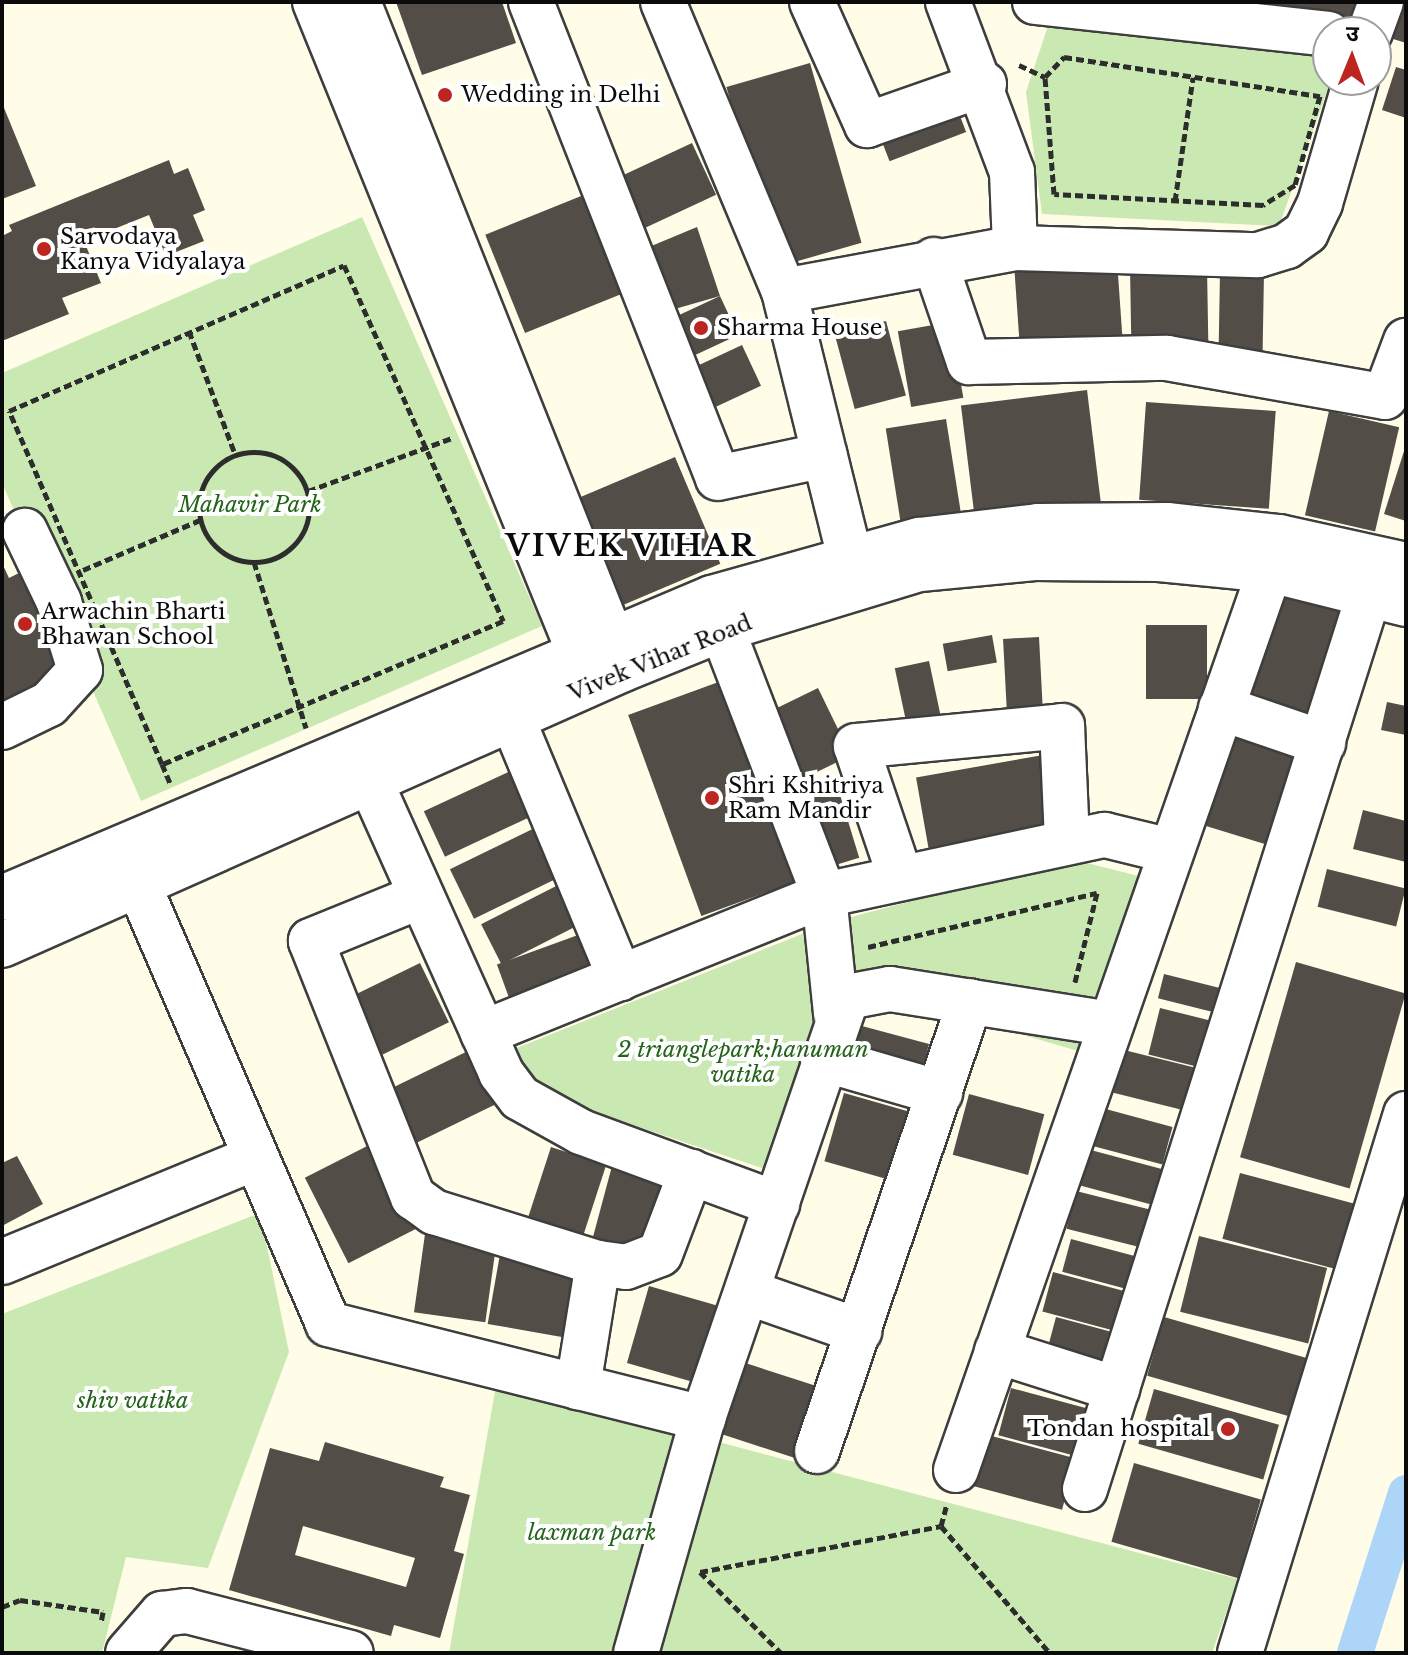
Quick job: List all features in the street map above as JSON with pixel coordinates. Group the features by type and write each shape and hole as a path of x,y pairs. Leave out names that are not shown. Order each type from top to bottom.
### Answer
{"street":[{"path":"315,2 602,661"},
{"path":"358,2 602,661"},
{"path":"531,2 718,478 825,455"},
{"path":"663,2 784,291 853,575"},
{"path":"812,2 867,125 984,84"},
{"path":"948,2 984,84 1012,172 1015,248"},
{"path":"1049,3 1256,14 1312,30"},
{"path":"784,291 934,260 1015,248 1258,255 1287,246 1306,232 1320,203 1351,96"},
{"path":"934,260 969,362 1167,358 1385,397 1406,341"},
{"name":"Vivek Vihar Road","path":"2,898 602,661 722,629 853,575 919,540 1038,526 1167,525 1279,537 1406,565"},
{"path":"2,727 56,699 80,670 59,602 25,531"},
{"name":"Vivek Vihar Road","path":"2,945 512,718 602,661 712,598 853,575 1034,558 1159,559 1270,570 1388,598"},
{"path":"956,1470 1270,570"},
{"path":"1085,1489 1323,743 1388,598"},
{"path":"636,1653 703,1418 777,1204 836,1014 824,895 722,629"},
{"path":"1221,708 1323,743"},
{"path":"512,718 620,978"},
{"path":"900,876 856,746 1062,726 1067,842"},
{"path":"370,781 483,1033 520,1098 581,1132 777,1204"},
{"path":"483,1033 824,895 900,876 1105,835 1170,851"},
{"path":"138,884 328,1324 703,1418"},
{"path":"421,896 311,941 405,1184 434,1212 598,1263 626,1267 660,1254 691,1172"},
{"path":"836,1014 862,989 970,1001 1110,1024"},
{"path":"817,1451 970,1001"},
{"path":"823,1059 940,1093"},
{"path":"1240,1653 1406,1114"},
{"path":"2,1262 254,1158"},
{"path":"578,1387 598,1263"},
{"path":"747,1292 859,1331"},
{"path":"997,1351 1117,1389"},
{"path":"113,1646 162,1614 187,1611 351,1653"}],"path":[{"path":"1064,57 1320,96 1295,185 1279,198 1263,205 1175,201 1054,194 1045,77 1064,57"},
{"path":"1175,201 1193,77"},
{"path":"344,265 428,447 503,621 295,703 162,764 75,573 9,411 344,265"},
{"path":"189,331 235,454"},
{"path":"308,491 428,447"},
{"path":"253,451 287,462 308,491 299,540 254,562 219,550 200,520 202,487 235,454 253,451"},
{"path":"75,573 200,520"},
{"path":"254,562 295,703"},
{"path":"862,948 1097,893 1073,991"},
{"path":"781,1653 700,1572 941,1526 1050,1653"},
{"path":"2,1607 20,1600 103,1612 113,1646"}],"green space":[{"path":"1048,26 1312,54 1312,96 1325,96 1279,226 1042,214 1026,92"},
{"name":"Mahavir Park","path":"362,217 542,626 141,801 2,483 2,373"},
{"name":"2 trianglepark;hanuman vatika","path":"1071,859 1159,881 1078,1051 877,992 798,1180 522,1088 504,1053 832,922"},
{"name":"shiv vatika","path":"260,1213 289,1352 208,1568 126,1557 102,1653 2,1653 2,1314"},
{"name":"laxman park","path":"497,1380 536,1394 1238,1579 1212,1653 449,1653"}],"building":[{"path":"396,2 502,2 516,43 422,75"},
{"path":"1274,2 1371,2 1369,16 1312,16 1312,24 1273,20"},
{"path":"1401,2 1406,2 1406,43 1392,39"},
{"path":"810,63 862,243 778,267 726,87"},
{"path":"1396,67 1406,70 1406,118 1382,110 1387,96 1392,96"},
{"name":"Sarvodaya Kanya Vidyalaya","path":"2,103 36,186 2,199"},
{"path":"955,103 966,132 890,161 878,132"},
{"path":"692,143 716,195 631,234 607,183"},
{"name":"Sarvodaya Kanya Vidyalaya","path":"169,160 174,174 188,168 205,210 193,215 204,241 166,256 149,215 84,241 101,283 62,298 69,314 2,341 2,236 12,231 9,225"},
{"path":"591,192 631,290 525,333 485,235"},
{"path":"697,227 720,296 654,315 637,252"},
{"path":"1117,260 1123,349 1020,356 1014,267"},
{"path":"1207,267 1208,350 1131,351 1130,268"},
{"path":"1220,272 1264,273 1262,361 1218,360"},
{"name":"Sharma House","path":"720,296 738,335 683,361 665,322"},
{"path":"886,321 906,395 855,409 835,335"},
{"path":"950,322 963,398 911,407 898,331"},
{"path":"742,345 761,386 702,413 683,372"},
{"path":"1087,390 1101,504 975,520 961,405"},
{"path":"1146,402 1276,411 1269,509 1139,500"},
{"path":"1329,411 1399,427 1375,531 1305,515"},
{"path":"946,419 962,522 902,531 886,429"},
{"path":"1406,448 1406,521 1384,514"},
{"path":"675,457 720,564 624,605 578,498"},
{"name":"Arwachin Bharti Bhawan School","path":"2,563 9,578 23,571 69,670 2,700"},
{"path":"1270,587 1354,613 1320,725 1236,699"},
{"path":"1146,625 1207,625 1207,699 1146,699"},
{"path":"992,635 997,663 948,671 943,644"},
{"path":"1039,637 1043,714 1007,716 1003,639"},
{"path":"929,661 944,729 909,737 895,668"},
{"name":"Shri Kshitriya Ram Mandir","path":"724,680 797,881 701,916 628,715"},
{"path":"818,688 851,755 796,782 763,715"},
{"path":"1387,702 1406,706 1406,735 1381,730"},
{"path":"1220,731 1306,757 1278,848 1192,822"},
{"path":"1049,754 1063,835 930,858 916,777"},
{"path":"519,767 540,812 445,857 424,811"},
{"path":"837,785 859,858 831,866 809,793"},
{"path":"1363,810 1406,821 1406,862 1353,849"},
{"path":"547,822 571,871 474,919 450,869"},
{"path":"1327,869 1406,889 1396,926 1318,907"},
{"path":"572,878 592,918 502,964 481,924"},
{"path":"589,931 607,982 515,1015 497,965"},
{"path":"1296,962 1406,993 1350,1189 1240,1157"},
{"path":"420,963 449,1022 365,1063 336,1004"},
{"path":"1164,974 1236,992 1230,1016 1158,998"},
{"path":"1160,1008 1224,1024 1212,1071 1148,1055"},
{"path":"847,1022 929,1044 921,1076 838,1054"},
{"path":"474,1048 500,1102 417,1143 390,1089"},
{"path":"1120,1049 1202,1070 1192,1112 1109,1092"},
{"path":"844,1093 912,1113 893,1181 824,1161"},
{"path":"969,1094 1044,1114 1028,1175 953,1155"},
{"path":"1102,1108 1173,1127 1162,1165 1092,1146"},
{"path":"377,1141 421,1227 348,1263 305,1178"},
{"path":"551,1147 606,1165 580,1247 524,1229"},
{"path":"1087,1149 1172,1172 1162,1208 1077,1185"},
{"path":"17,1156 43,1204 2,1226 2,1163"},
{"path":"612,1166 665,1180 644,1260 591,1246"},
{"path":"1240,1173 1370,1208 1353,1274 1222,1239"},
{"path":"1076,1191 1151,1210 1141,1247 1067,1229"},
{"path":"425,1234 496,1244 485,1322 414,1312"},
{"path":"1199,1236 1327,1268 1308,1344 1180,1312"},
{"path":"1071,1239 1153,1261 1144,1294 1062,1272"},
{"path":"500,1254 590,1270 577,1340 488,1324"},
{"path":"1053,1272 1137,1295 1126,1334 1042,1312"},
{"path":"649,1286 734,1310 712,1387 627,1363"},
{"path":"1056,1317 1113,1332 1100,1380 1043,1364"},
{"path":"1164,1317 1319,1361 1302,1420 1147,1376"},
{"path":"730,1358 828,1390 805,1461 707,1429"},
{"path":"1011,1388 1089,1409 1077,1456 998,1435"},
{"path":"1154,1389 1279,1425 1263,1480 1138,1444"},
{"path":"984,1434 1076,1459 1062,1510 970,1485"},
{"path":"325,1442 444,1477 440,1487 470,1495 454,1551 464,1554 440,1638 394,1625 391,1636 229,1590 270,1448 319,1461","holes":["303,1526 415,1558 406,1587 295,1555"]},
{"path":"1134,1463 1261,1499 1238,1578 1111,1542"}],"waterway":[{"path":"1355,1653 1406,1493"}],"place":[{"name":"Wedding in Delhi","path":"445,95"},
{"name":"Sarvodaya Kanya Vidyalaya","path":"44,249"},
{"name":"Sharma House","path":"701,328"},
{"name":"Arwachin Bharti Bhawan School","path":"25,624"},
{"name":"Shri Kshitriya Ram Mandir","path":"712,798"},
{"name":"Tondan hospital","path":"1228,1429"}],"district":[{"name":"VIVEK VIHAR","path":"631,546"}]}
